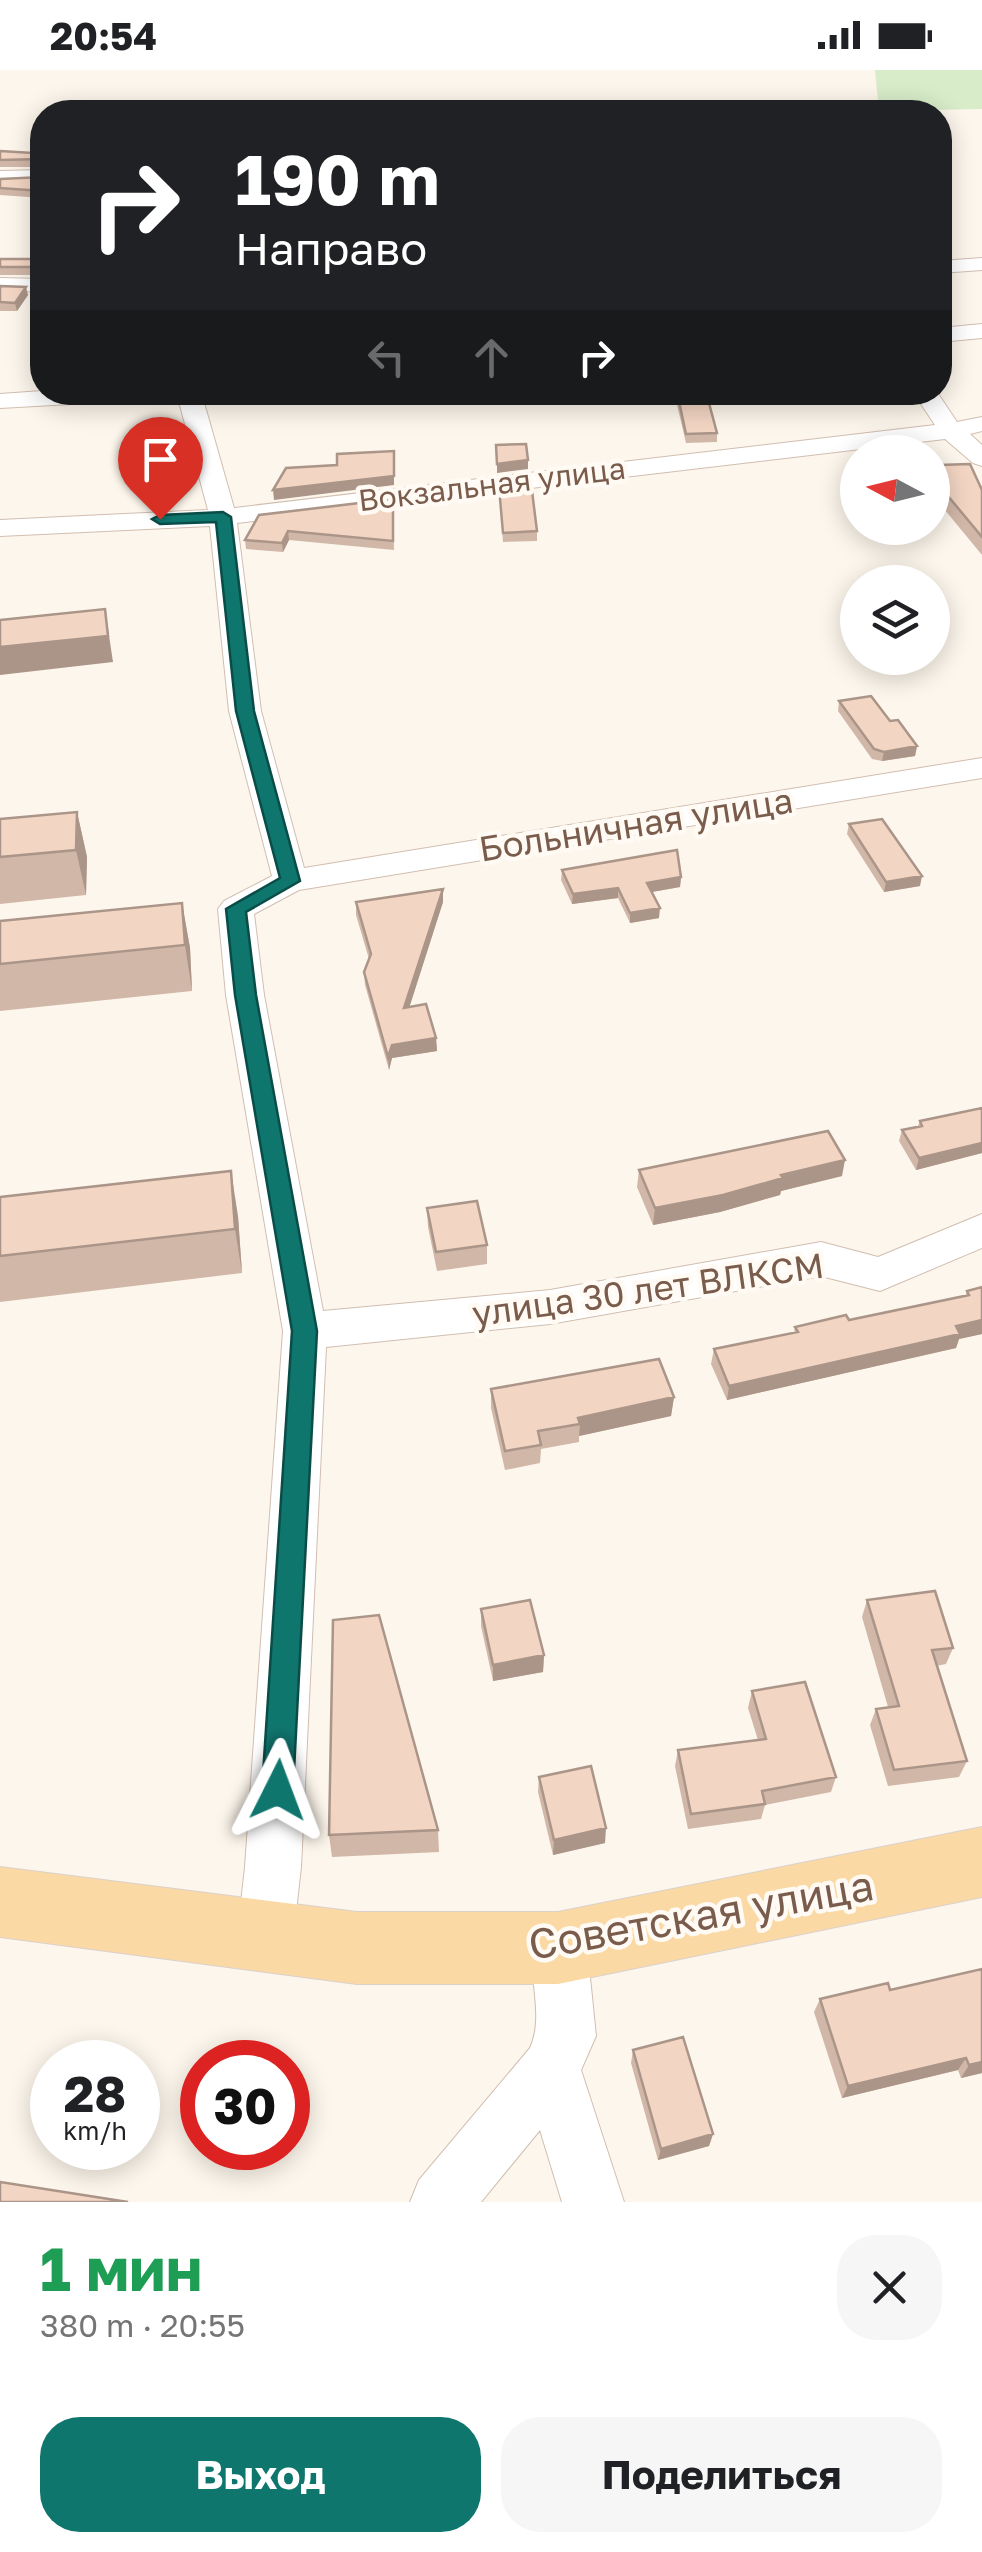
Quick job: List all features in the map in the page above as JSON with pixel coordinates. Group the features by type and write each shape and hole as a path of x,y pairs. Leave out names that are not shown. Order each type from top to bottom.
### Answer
{"main road":[{"name":"Советская улица","path":"0,1902 356,1948 558,1948 982,1862"}],"street":[{"path":"0,177 30,176"},
{"path":"952,266 982,264"},
{"path":"0,284 30,285"},
{"path":"952,334 982,331"},
{"path":"0,401 30,399"},
{"path":"192,405 223,517 245,711 290,881"},
{"path":"934,405 951,431 982,458"},
{"name":"Вокзальная улица","path":"0,528 223,517 951,431 982,424"},
{"name":"Больничная улица","path":"304,1331 245,995 236,909 290,881 982,768"},
{"name":"улица 30 лет ВЛКСМ","path":"304,1331 550,1307 821,1259 880,1274 982,1230"},
{"path":"265,1938 273,1867 304,1331"},
{"path":"441,2202 551,2069 566,2036 558,1948"},
{"path":"551,2069 593,2202"}],"green space":[{"path":"875,70 982,70 982,109 952,110 952,100 878,100"}],"building":[{"path":"0,151 30,153 30,159 0,160"},
{"path":"30,178 30,190 0,188 0,179"},
{"path":"0,259 30,259 30,267 0,267"},
{"path":"0,286 26,287 15,303 0,302"},
{"path":"680,405 709,405 717,433 686,434"},
{"path":"526,444 528,460 497,464 496,445"},
{"path":"394,451 394,476 273,490 286,468 337,465 337,454"},
{"path":"970,464 982,490 982,537 950,498 950,465"},
{"path":"531,483 537,531 503,533 499,487"},
{"path":"393,499 393,541 288,531 282,543 245,540 259,515"},
{"path":"105,609 108,636 0,647 0,620"},
{"path":"871,696 890,721 898,720 917,746 884,752 874,749 839,701"},
{"path":"77,812 76,850 0,857 0,819"},
{"path":"882,819 922,876 886,882 849,824"},
{"path":"677,850 681,877 647,883 660,908 630,913 618,888 573,894 562,870"},
{"path":"443,889 404,1008 426,1004 436,1038 392,1045 388,1057 364,972 371,954 356,902"},
{"path":"182,903 185,945 0,964 0,921"},
{"path":"982,1108 982,1143 919,1158 902,1130 922,1126 920,1121"},
{"path":"828,1131 845,1160 781,1175 783,1178 723,1195 655,1208 639,1170"},
{"path":"231,1171 235,1229 0,1256 0,1197"},
{"path":"477,1201 487,1245 436,1252 427,1208"},
{"path":"982,1287 982,1320 956,1326 960,1334 729,1386 714,1349 798,1332 795,1327 846,1315 849,1320 969,1295 967,1291"},
{"path":"659,1359 674,1397 578,1418 580,1424 538,1431 541,1445 505,1451 491,1389"},
{"path":"935,1591 953,1648 932,1650 967,1761 894,1770 876,1709 899,1706 867,1600"},
{"path":"530,1600 544,1655 493,1665 481,1609"},
{"path":"379,1615 438,1830 329,1835 333,1620"},
{"path":"805,1682 836,1777 762,1791 765,1804 691,1814 678,1750 766,1739 752,1691"},
{"path":"591,1766 606,1828 554,1840 539,1777"},
{"path":"982,1969 982,2062 969,2065 966,2058 848,2086 820,1999 888,1983 890,1990"},
{"path":"683,2037 713,2134 661,2149 633,2050"},
{"path":"0,2182 128,2202 0,2202"}],"route":[{"path":"160,519 223,517 245,711 290,881 236,909 245,995 304,1331 278,1790"}]}
